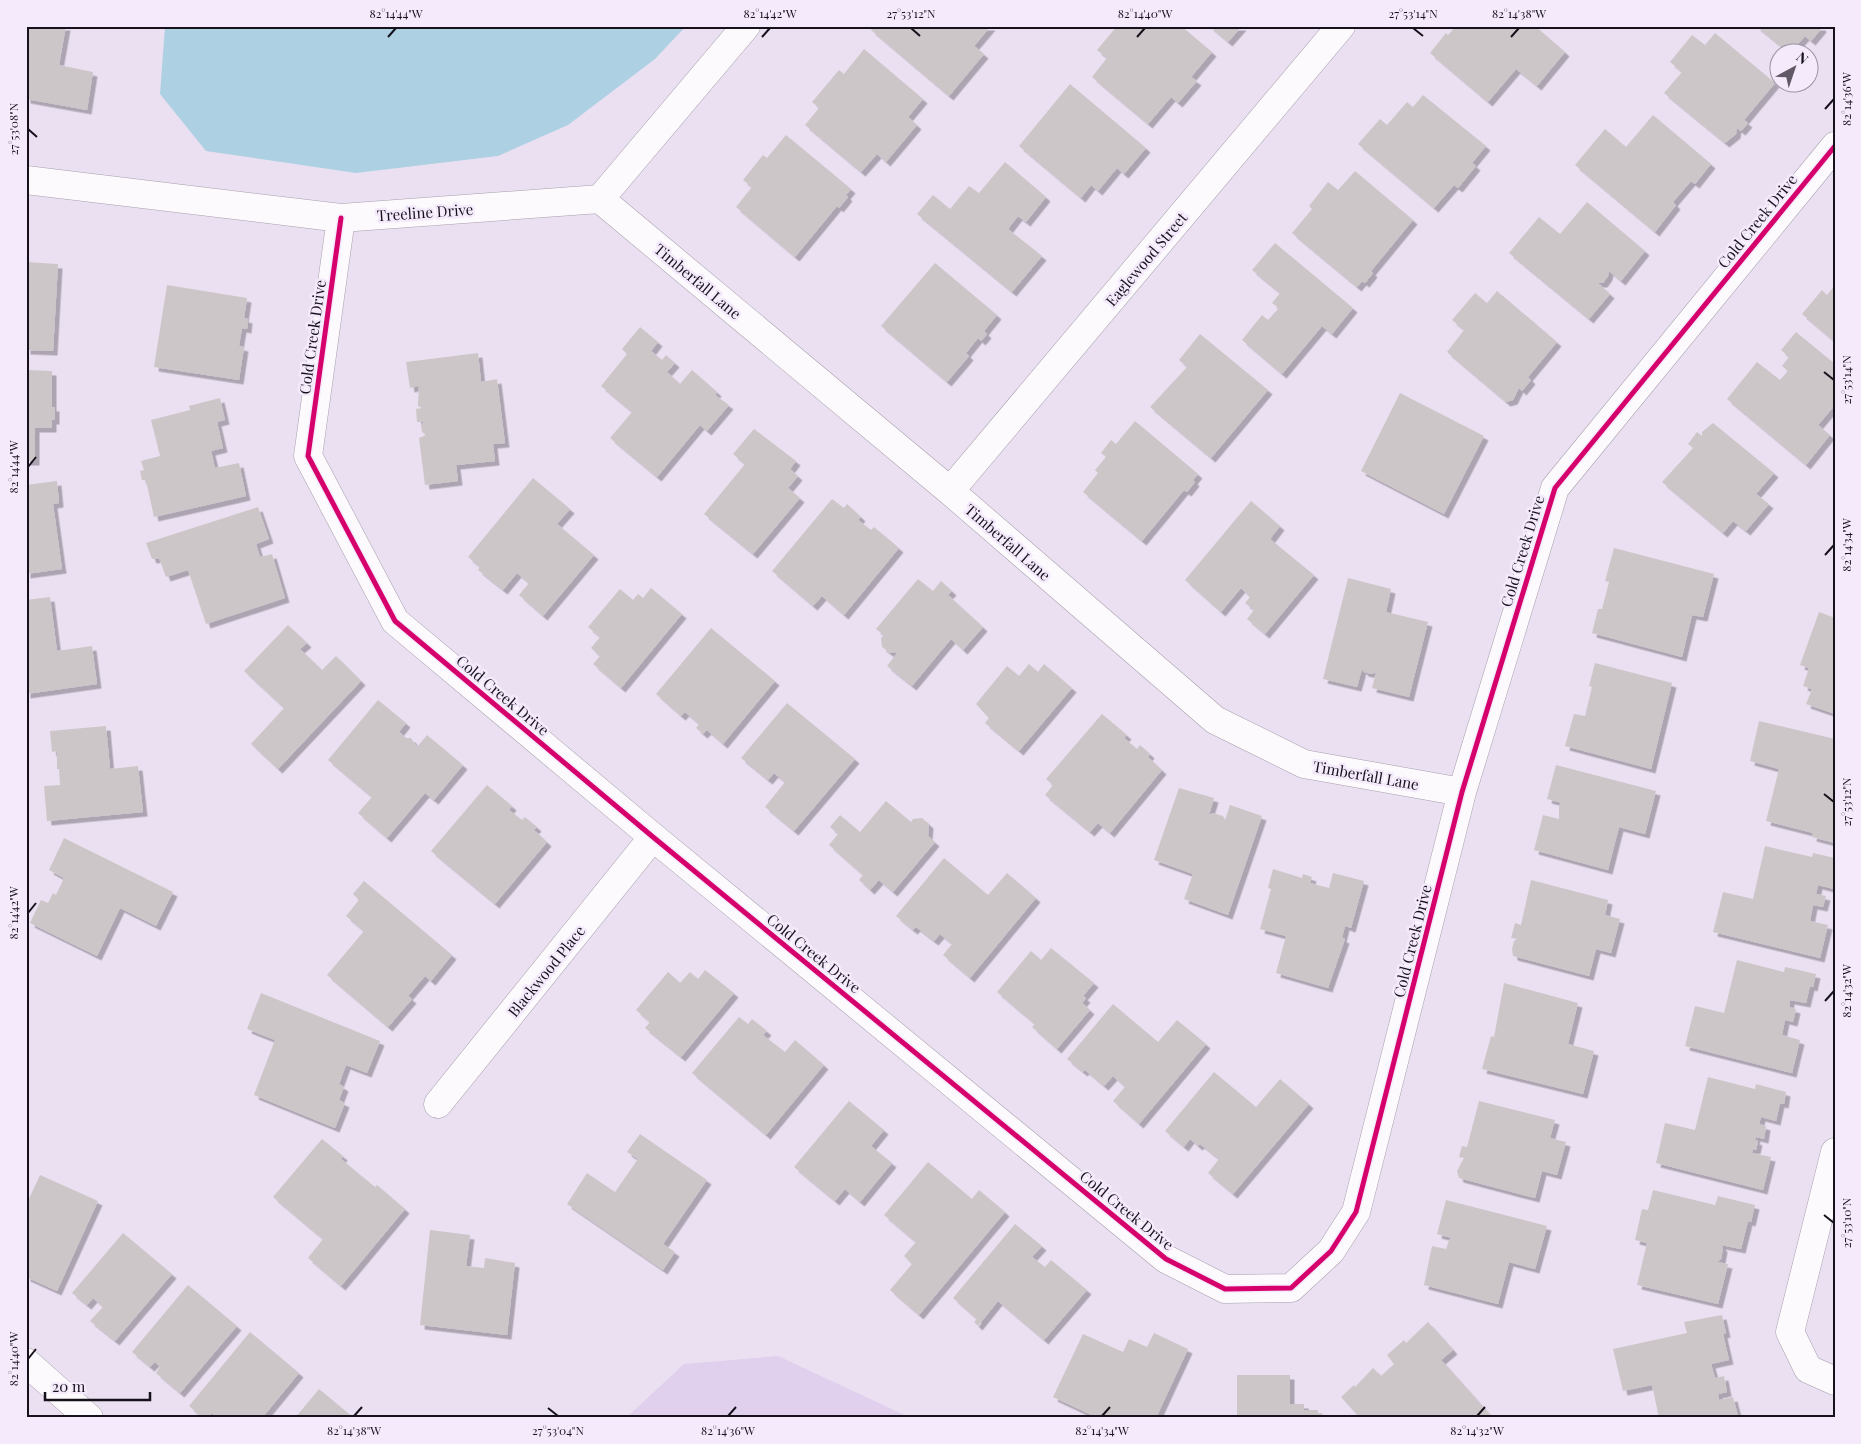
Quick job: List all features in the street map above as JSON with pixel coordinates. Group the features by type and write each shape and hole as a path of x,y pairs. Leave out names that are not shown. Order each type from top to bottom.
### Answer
{"street":[{"path":"600,199 746,26"},
{"name":"Eaglewood Street","path":"950,492 1342,26"},
{"name":"Cold Creek Drive","path":"341,218 308,456 394,621 1166,1259 1225,1290 1291,1288 1331,1251 1356,1212 1462,792 1555,488 1835,146"},
{"name":"Treeline Drive","path":"26,180 341,218 600,199"},
{"name":"Timberfall Lane","path":"600,199 950,492 1214,720 1304,764 1462,792"},
{"name":"Blackwood Place","path":"438,1104 654,837"},
{"path":"1835,1152 1790,1332 1808,1369 1835,1381"},
{"path":"26,1362 89,1418"}],"shaded area":[{"path":"778,1356 911,1418 626,1418 684,1364"}],"water":[{"path":"165,26 686,26 655,59 568,125 498,156 356,173 206,151 160,94"}],"building":[{"path":"26,26 66,26 59,65 93,72 87,110 26,99"},
{"path":"874,26 921,28 922,26 991,26 974,46 984,54 949,96 871,30"},
{"path":"1117,26 1181,26 1212,52 1191,77 1197,81 1178,103 1171,97 1148,124 1092,77 1107,58 1097,50"},
{"path":"1209,26 1242,26 1228,42"},
{"path":"1456,26 1535,26 1565,52 1537,86 1516,69 1488,102 1430,53 1446,33 1448,35"},
{"path":"1756,26 1821,26 1822,28 1811,41 1805,36 1800,42 1776,42"},
{"path":"1715,33 1768,77 1768,91 1744,120 1748,123 1741,131 1737,128 1736,134 1725,143 1664,93 1682,72 1670,62 1692,35 1705,45"},
{"path":"864,49 923,99 908,117 917,125 886,162 877,154 861,172 805,125 819,108 812,102 839,70 844,74"},
{"path":"1070,84 1146,148 1124,174 1117,168 1098,191 1091,185 1081,198 1019,146"},
{"path":"1423,95 1486,146 1472,163 1476,166 1458,188 1454,185 1434,208 1358,144 1380,119 1387,125 1407,102 1413,107"},
{"path":"1653,115 1711,164 1695,184 1691,181 1673,202 1676,205 1655,232 1575,165 1605,129 1626,147"},
{"path":"786,135 851,189 846,195 848,197 839,208 837,206 795,257 736,207 752,187 743,180 763,155 767,158"},
{"path":"1005,162 1046,197 1026,222 1018,216 1008,229 1042,256 1012,292 917,214 933,195 950,209 969,186 979,193"},
{"path":"1355,171 1413,220 1371,271 1373,273 1365,283 1362,281 1357,287 1292,233 1312,209 1309,206 1328,182 1338,190"},
{"path":"1587,202 1645,251 1621,281 1609,271 1603,283 1598,283 1610,294 1589,319 1509,253 1539,217 1560,234"},
{"path":"1275,243 1353,308 1332,334 1322,326 1282,374 1242,340 1262,315 1268,320 1279,308 1272,303 1280,293 1252,270"},
{"path":"26,262 58,264 53,351 26,350"},
{"path":"935,263 997,315 984,331 987,334 981,341 978,338 966,353 969,356 947,382 881,326"},
{"path":"167,285 247,298 244,318 248,319 247,329 242,328 239,346 244,347 239,380 154,367"},
{"path":"1835,285 1835,342 1802,314 1822,290 1827,295"},
{"path":"1497,291 1557,342 1528,377 1531,380 1522,391 1519,388 1513,400 1506,402 1447,352 1464,330 1452,320 1475,293 1487,303"},
{"path":"640,327 658,342 651,351 662,360 666,355 675,363 667,372 680,384 692,370 717,392 715,395 729,405 707,431 700,425 657,477 610,438 632,412 601,386 627,354 622,349"},
{"path":"1796,332 1835,364 1835,405 1818,425 1830,435 1806,465 1727,399 1757,362 1780,380 1788,371 1782,366 1789,357 1781,350"},
{"path":"1200,334 1268,390 1211,458 1150,407 1187,367 1179,360"},
{"path":"478,353 481,382 497,379 505,443 493,444 495,461 456,465 458,481 425,485 419,438 426,435 422,432 421,425 424,422 417,422 416,409 422,408 418,406 419,386 410,388 406,362"},
{"path":"26,370 52,371 52,407 55,407 55,420 52,420 52,428 35,428 35,461 26,461"},
{"path":"1400,393 1484,436 1444,514 1361,471"},
{"path":"220,398 225,420 217,422 223,448 211,451 215,468 239,463 246,496 154,517 146,480 142,480 140,471 144,470 141,461 160,456 151,420 190,410 189,406"},
{"path":"1135,421 1198,474 1193,480 1195,482 1187,492 1184,490 1142,541 1083,492 1098,473 1095,470 1106,457 1101,453 1111,440 1116,444"},
{"path":"1713,423 1774,473 1756,494 1769,504 1746,531 1733,521 1723,533 1662,482 1693,448 1688,444 1697,432 1702,436 1702,432"},
{"path":"754,429 796,461 790,469 798,476 788,488 800,498 753,554 704,514 745,464 733,454"},
{"path":"533,478 570,509 557,524 594,555 543,616 519,595 529,583 517,573 503,590 478,570 480,567 468,557"},
{"path":"57,481 59,503 53,504 62,569 26,574 26,485"},
{"path":"832,499 844,508 847,504 861,517 858,520 871,530 874,527 899,548 844,615 822,596 813,606 772,571"},
{"path":"1251,501 1280,526 1270,539 1314,575 1265,634 1247,619 1254,610 1245,603 1250,597 1241,588 1221,612 1185,580"},
{"path":"258,507 269,539 256,544 260,557 272,554 285,598 206,624 188,570 166,577 159,558 152,559 146,543"},
{"path":"1614,548 1714,574 1703,617 1692,615 1682,657 1592,633 1598,609 1602,609 1609,582 1605,581"},
{"path":"1348,578 1391,589 1386,612 1428,622 1409,697 1372,688 1376,672 1372,674 1364,672 1362,669 1357,687 1323,679"},
{"path":"918,579 933,591 941,581 952,591 948,595 983,627 963,650 951,639 912,686 887,666 898,652 890,653 882,647 881,638 884,635 876,629"},
{"path":"651,588 682,614 621,688 593,664 600,656 591,648 600,637 588,627 620,589 633,600 638,594 643,598"},
{"path":"50,597 57,651 92,646 97,684 26,694 26,600"},
{"path":"1819,612 1835,618 1835,714 1806,704 1812,689 1803,686 1809,668 1800,665"},
{"path":"288,625 307,643 300,649 322,670 336,656 361,681 278,769 251,744 284,708 244,671"},
{"path":"711,628 775,681 723,744 707,730 703,734 696,728 699,724 685,712 681,716 656,694"},
{"path":"1595,663 1672,683 1651,769 1565,746 1574,714 1585,716 1592,687 1589,686"},
{"path":"1029,664 1038,672 1044,664 1072,688 1019,751 985,723 989,718 976,704 1007,666 1019,676"},
{"path":"378,700 406,723 399,732 406,738 411,738 417,747 427,735 463,765 434,800 425,793 387,838 358,813 372,797 328,760"},
{"path":"787,703 855,759 794,831 765,807 785,782 774,773 768,780 741,758"},
{"path":"1102,714 1127,735 1124,738 1137,749 1140,745 1150,754 1148,757 1162,770 1110,833 1098,823 1090,832 1045,795 1053,785 1046,779"},
{"path":"1759,721 1835,739 1835,803 1832,810 1835,811 1835,843 1812,837 1813,833 1766,821 1779,769 1750,761"},
{"path":"106,726 110,769 138,766 143,812 47,821 44,786 60,785 59,769 57,769 57,751 52,752 50,731"},
{"path":"1556,765 1656,791 1645,834 1619,827 1608,870 1534,850 1543,815 1559,819 1559,805 1562,803 1547,799"},
{"path":"487,785 512,806 509,810 522,820 525,817 537,827 534,830 547,842 495,904 431,851"},
{"path":"1179,788 1214,798 1209,815 1213,813 1223,816 1225,820 1230,805 1262,816 1228,915 1184,899 1193,874 1154,860"},
{"path":"886,801 911,822 913,819 922,818 929,824 928,836 935,842 893,892 879,880 870,890 859,880 863,875 829,845 838,834 830,827 840,815 860,832"},
{"path":"64,838 173,892 156,926 120,908 97,956 30,923 41,900 48,903 53,893 56,895 64,878 49,870"},
{"path":"1765,846 1812,857 1813,853 1835,858 1834,889 1818,885 1816,894 1826,896 1823,907 1813,905 1810,921 1828,925 1820,958 1713,932 1723,892 1753,899"},
{"path":"944,858 988,895 1007,873 1036,898 970,978 943,955 952,944 940,934 934,941 916,927 913,930 896,916"},
{"path":"1273,869 1302,878 1303,874 1312,877 1310,883 1329,888 1333,873 1364,881 1351,928 1345,926 1342,938 1345,939 1328,988 1276,973 1286,936 1260,929 1271,889 1268,888"},
{"path":"1531,880 1608,900 1605,915 1620,919 1611,953 1596,949 1589,976 1513,956 1514,941 1518,939 1511,938 1515,923 1521,925"},
{"path":"364,881 452,955 431,981 425,976 408,996 412,999 388,1027 327,975 364,931 346,916 359,900 353,894"},
{"path":"1051,948 1094,983 1083,996 1086,998 1082,1003 1090,1010 1057,1049 1032,1027 1035,1024 997,992 1031,951 1041,960"},
{"path":"1737,960 1784,972 1785,967 1816,974 1813,987 1810,986 1806,1003 1790,1000 1789,1007 1796,1009 1793,1022 1785,1020 1782,1035 1800,1040 1792,1073 1685,1046 1695,1006 1724,1013"},
{"path":"705,970 734,993 681,1057 645,1028 650,1022 636,1010 668,972 680,983 690,972 698,979"},
{"path":"1504,983 1578,1003 1568,1044 1594,1051 1583,1094 1482,1069 1491,1036 1494,1037"},
{"path":"261,993 380,1041 367,1073 346,1065 339,1084 344,1087 339,1100 345,1103 335,1128 254,1095 275,1040 247,1029"},
{"path":"1113,1004 1158,1042 1177,1020 1206,1044 1139,1124 1113,1101 1125,1087 1113,1076 1104,1086 1085,1070 1083,1072 1067,1059"},
{"path":"739,1017 748,1024 752,1019 767,1031 763,1035 785,1052 795,1040 824,1065 766,1135 692,1073"},
{"path":"1214,1072 1256,1107 1280,1079 1309,1104 1233,1194 1208,1173 1219,1159 1200,1144 1198,1146 1190,1139 1184,1147 1165,1131"},
{"path":"1708,1077 1755,1089 1756,1084 1786,1092 1784,1104 1780,1103 1776,1121 1761,1117 1759,1124 1766,1126 1764,1139 1756,1137 1755,1140 1758,1141 1756,1150 1753,1149 1752,1153 1771,1157 1763,1190 1656,1163 1665,1123 1695,1130"},
{"path":"849,1101 884,1130 871,1146 892,1163 860,1202 845,1189 835,1201 794,1167"},
{"path":"1479,1101 1555,1120 1550,1138 1566,1142 1557,1175 1542,1171 1535,1198 1459,1178 1457,1171 1464,1158 1459,1157 1462,1146 1467,1147"},
{"path":"640,1134 707,1180 663,1244 675,1252 663,1270 567,1204 587,1173 615,1192 638,1159 627,1152"},
{"path":"322,1139 343,1156 341,1159 375,1187 377,1185 405,1209 341,1286 308,1258 323,1239 273,1197"},
{"path":"928,1162 972,1199 979,1190 1005,1212 919,1315 890,1290 912,1264 904,1256 916,1242 884,1215"},
{"path":"40,1175 98,1201 57,1291 26,1277 26,1205"},
{"path":"1653,1190 1715,1205 1718,1196 1755,1205 1751,1222 1748,1221 1741,1249 1721,1245 1723,1248 1721,1259 1717,1262 1728,1264 1718,1304 1637,1285 1647,1243 1635,1240 1642,1209 1648,1210"},
{"path":"1446,1200 1547,1226 1535,1269 1509,1262 1498,1304 1424,1285 1432,1246 1446,1249 1449,1240 1452,1238 1437,1234"},
{"path":"1015,1224 1042,1246 1032,1257 1045,1267 1051,1260 1087,1290 1044,1340 998,1301 978,1326 974,1322 977,1319 953,1298"},
{"path":"430,1230 470,1235 466,1266 484,1268 485,1258 515,1263 507,1335 420,1325"},
{"path":"123,1233 172,1274 115,1341 90,1321 103,1307 93,1298 87,1305 72,1293"},
{"path":"188,1285 237,1326 180,1393 156,1373 160,1367 155,1362 150,1367 132,1352"},
{"path":"1722,1315 1726,1333 1723,1334 1729,1360 1711,1364 1715,1378 1724,1376 1727,1392 1718,1394 1719,1400 1733,1397 1738,1416 1741,1415 1741,1418 1659,1418 1652,1385 1623,1391 1613,1349 1687,1333 1684,1322"},
{"path":"1428,1322 1453,1350 1441,1360 1493,1418 1360,1418 1341,1397 1354,1385 1355,1387 1373,1368 1381,1376 1394,1364 1387,1355 1404,1340 1406,1343"},
{"path":"250,1332 299,1373 262,1418 218,1418 212,1413 208,1418 203,1418 189,1406"},
{"path":"1154,1333 1188,1349 1156,1418 1098,1418 1053,1397 1083,1334 1123,1352 1129,1339 1147,1347"},
{"path":"1237,1375 1290,1375 1290,1404 1304,1404 1304,1410 1318,1410 1318,1413 1322,1413 1322,1418 1237,1418"},
{"path":"319,1389 354,1418 295,1418"}],"cycle path":[{"path":"341,218 308,456 395,621 653,837 1166,1259 1225,1289 1291,1288 1331,1251 1356,1212 1462,792 1555,488 1835,146"}]}
